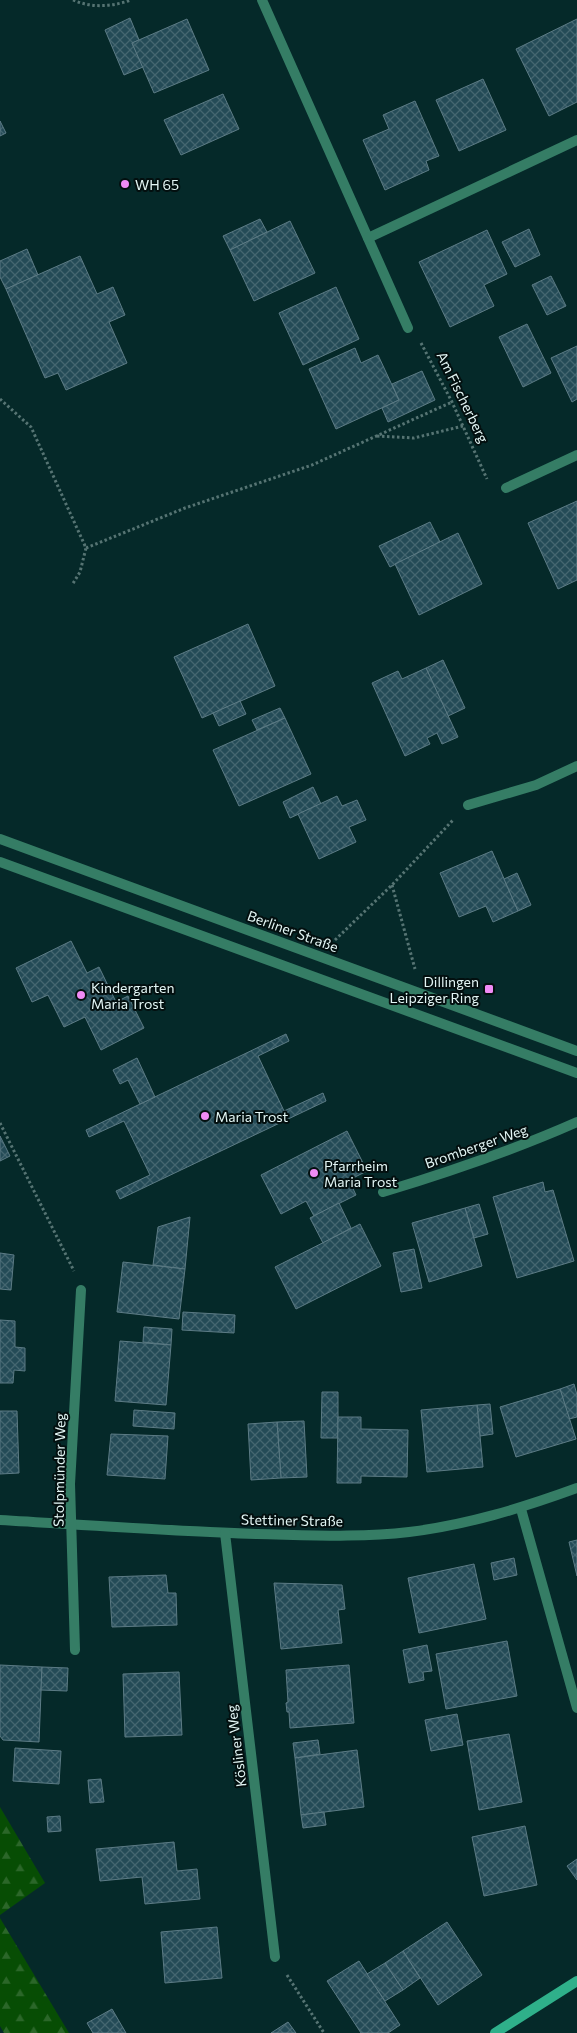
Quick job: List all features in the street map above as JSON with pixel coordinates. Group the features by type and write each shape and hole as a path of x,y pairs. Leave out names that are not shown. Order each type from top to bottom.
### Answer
{"main road":[{"path":"495,2033 577,1981"}],"street":[{"path":"262,0 408,328"},
{"path":"368,238 577,140"},
{"path":"506,488 577,455"},
{"path":"468,804 536,785 577,766"},
{"name":"Berliner Straße","path":"0,839 577,1051"},
{"path":"0,862 577,1073"},
{"name":"Bromberger Weg","path":"383,1192 484,1160 577,1122"},
{"name":"Stolpmünder Weg","path":"75,1650 70,1484 81,1290"},
{"name":"Stettiner Straße","path":"0,1520 225,1533 324,1536 408,1532 459,1524 521,1509 577,1488"},
{"path":"521,1509 577,1708"},
{"name":"Kösliner Weg","path":"225,1533 275,1956"}],"path":[{"path":"73,0 99,6 120,4 131,0"},
{"name":"Am Fischerberg","path":"408,328 418,336 452,402 489,484 506,488"},
{"path":"0,399 30,427 86,548 80,572 72,585"},
{"path":"86,548 185,508 312,465 452,402"},
{"path":"376,436 414,438 463,426"},
{"path":"319,956 392,885 468,804"},
{"path":"392,885 421,993"},
{"path":"0,1123 72,1264 81,1290"},
{"path":"275,1956 324,2033"}],"green space":[{"path":"0,1807 45,1883 0,1915"},
{"path":"0,1918 69,2033 4,2033 0,2026"}],"building":[{"path":"130,18 139,40 132,43 143,67 124,75 105,30"},
{"path":"187,19 209,70 154,93 132,43"},
{"path":"577,19 577,102 549,116 516,49"},
{"path":"483,79 506,130 459,151 436,100"},
{"path":"223,94 239,129 181,155 164,120"},
{"path":"415,101 439,156 426,161 429,170 385,190 363,140 389,129 383,115"},
{"path":"0,121 6,133 0,136"},
{"path":"260,219 267,232 230,250 223,236"},
{"path":"290,221 315,273 254,301 230,250"},
{"path":"529,229 540,255 515,267 502,242"},
{"path":"487,230 507,274 484,285 494,306 450,327 419,262"},
{"path":"27,249 38,275 6,289 0,277 0,261"},
{"path":"80,256 97,294 113,287 125,315 109,322 127,363 66,390 58,373 45,378 6,289"},
{"path":"551,276 566,306 547,315 532,285"},
{"path":"336,287 359,339 303,365 279,313"},
{"path":"527,324 551,373 523,387 499,337"},
{"path":"577,346 577,399 572,402 551,358"},
{"path":"355,348 361,363 378,355 399,400 336,429 309,369"},
{"path":"422,371 435,400 388,422 382,408 399,400 392,384"},
{"path":"577,501 577,580 558,589 528,523"},
{"path":"430,522 440,542 390,567 379,546"},
{"path":"458,533 482,584 419,615 395,564"},
{"path":"248,624 275,686 202,718 174,657"},
{"path":"443,660 465,708 448,716 426,668"},
{"path":"426,668 458,737 442,744 437,733 427,738 430,744 405,756 372,683 398,671 402,679"},
{"path":"240,701 246,714 219,726 213,713"},
{"path":"280,708 285,718 257,730 252,720"},
{"path":"285,718 311,774 239,806 213,750"},
{"path":"313,787 321,804 290,818 283,802"},
{"path":"337,796 342,806 357,800 366,820 349,827 356,842 319,859 298,814"},
{"path":"492,851 518,911 493,922 486,906 459,917 440,873"},
{"path":"517,873 531,905 518,911 504,879"},
{"name":"Kindergarten Maria Trost","path":"71,941 87,973 99,967 116,1002 128,996 144,1028 101,1050 85,1017 64,1027 48,995 32,1002 16,968"},
{"name":"Maria Trost","path":"286,1034 289,1041 258,1056 284,1111 323,1093 326,1101 120,1199 116,1191 150,1175 124,1121 89,1137 86,1130"},
{"path":"137,1058 155,1097 140,1104 128,1080 120,1084 113,1070"},
{"name":"Pfarrheim Maria Trost","path":"347,1131 367,1171 349,1180 356,1195 314,1216 306,1201 281,1214 261,1175"},
{"path":"0,1136 10,1156 0,1161"},
{"path":"543,1182 545,1192 553,1190 574,1261 517,1278 493,1197"},
{"path":"339,1203 351,1228 323,1243 310,1218"},
{"path":"479,1204 488,1234 474,1238 465,1208"},
{"path":"465,1208 482,1266 429,1282 412,1223"},
{"path":"190,1217 185,1269 153,1265 158,1227"},
{"path":"360,1224 381,1266 296,1309 275,1267"},
{"path":"414,1249 422,1288 401,1292 393,1253"},
{"path":"0,1253 14,1255 11,1290 0,1289"},
{"path":"123,1262 185,1269 179,1319 117,1312"},
{"path":"183,1312 235,1315 234,1333 182,1330"},
{"path":"0,1320 15,1321 15,1347 25,1348 25,1371 14,1370 13,1383 0,1383"},
{"path":"144,1327 172,1329 171,1345 143,1342"},
{"path":"120,1341 171,1345 166,1405 115,1401"},
{"path":"574,1384 577,1395 577,1417 569,1419 560,1389"},
{"path":"560,1389 576,1439 516,1457 500,1407"},
{"path":"322,1392 338,1392 338,1438 321,1438"},
{"path":"490,1404 493,1434 480,1436 477,1405"},
{"path":"477,1405 483,1467 427,1472 421,1410"},
{"path":"134,1410 175,1413 174,1429 133,1426"},
{"path":"0,1411 17,1411 19,1473 0,1474"},
{"path":"338,1417 361,1417 361,1429 408,1430 407,1477 361,1476 361,1483 337,1483"},
{"path":"304,1421 307,1477 281,1478 277,1422"},
{"path":"277,1422 281,1478 251,1480 248,1424"},
{"path":"111,1434 168,1436 165,1479 107,1475"},
{"path":"577,1540 577,1576 569,1542"},
{"path":"514,1558 517,1575 494,1580 491,1563"},
{"path":"474,1564 486,1619 419,1633 408,1578"},
{"path":"166,1575 168,1593 176,1593 177,1625 112,1627 109,1577"},
{"path":"274,1583 342,1585 345,1609 338,1610 342,1643 281,1649"},
{"path":"507,1641 517,1696 446,1709 436,1654"},
{"path":"427,1645 432,1671 423,1672 424,1680 409,1683 403,1650"},
{"path":"0,1665 42,1667 39,1742 3,1740 0,1736"},
{"path":"349,1665 354,1723 290,1728 289,1712 287,1712 286,1703 288,1702 286,1670"},
{"path":"42,1667 68,1668 67,1691 41,1690"},
{"path":"179,1672 182,1735 125,1737 123,1674"},
{"path":"457,1714 463,1745 431,1751 425,1720"},
{"path":"509,1734 522,1802 479,1810 467,1741"},
{"path":"318,1740 320,1754 295,1758 293,1743"},
{"path":"15,1748 61,1751 59,1784 13,1781"},
{"path":"357,1750 364,1807 301,1815 295,1758"},
{"path":"101,1779 104,1802 90,1803 88,1780"},
{"path":"324,1812 326,1825 303,1828 301,1815"},
{"path":"60,1816 61,1831 48,1832 47,1817"},
{"path":"525,1826 537,1885 484,1896 472,1837"},
{"path":"174,1842 177,1871 197,1869 200,1899 145,1904 142,1877 100,1881 96,1849"},
{"path":"577,1859 577,1880 567,1866"},
{"path":"447,1922 482,1975 438,2005 403,1951"},
{"path":"217,1927 222,1978 165,1983 161,1932"},
{"path":"403,1951 420,1978 403,1990 385,1963"},
{"path":"359,1961 400,2025 388,2033 361,2033 327,1981"},
{"path":"385,1963 403,1990 385,2001 367,1974"},
{"path":"112,2009 126,2033 93,2033 87,2023"},
{"path":"288,2022 296,2033 271,2033"}],"place":[{"name":"WH 65","path":"125,184"},
{"name":"Dillingen Leipziger Ring","path":"489,989"},
{"name":"Kindergarten Maria Trost","path":"81,995"},
{"name":"Maria Trost","path":"205,1116"},
{"name":"Pfarrheim Maria Trost","path":"314,1173"}]}
